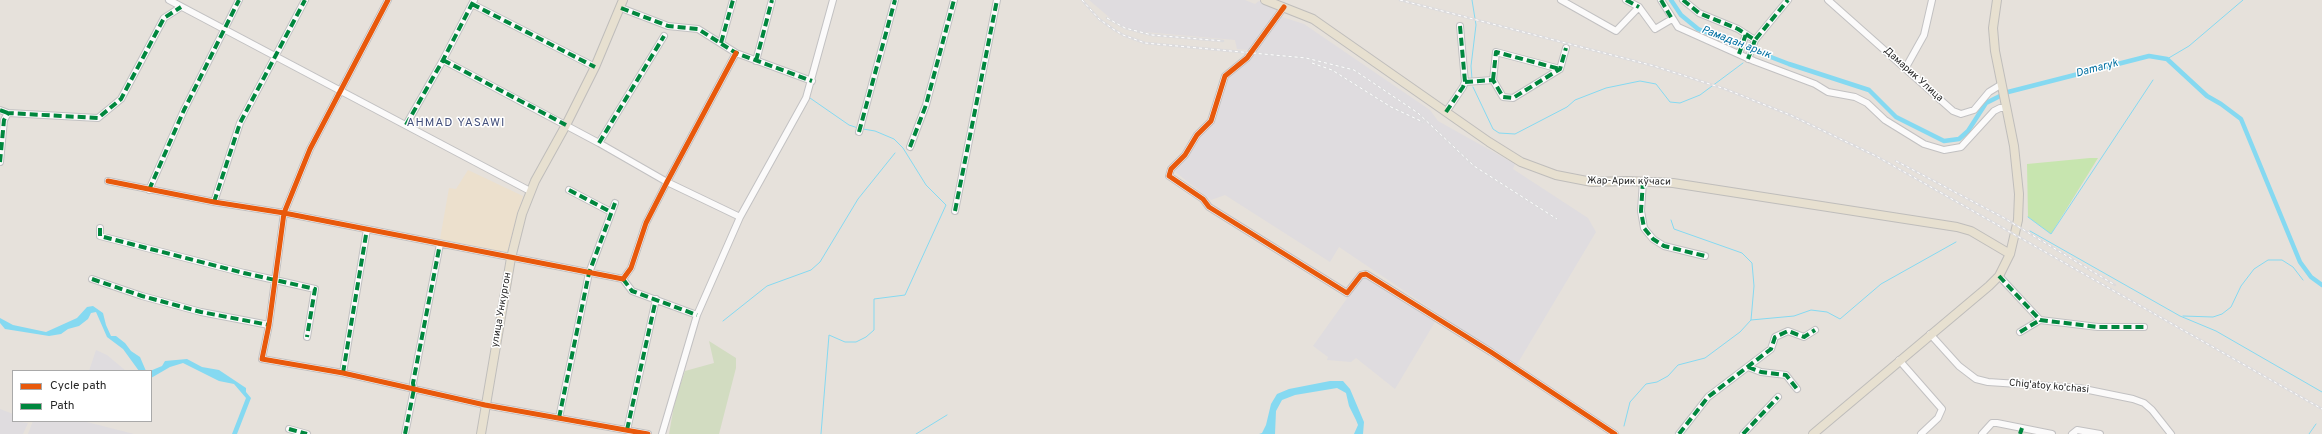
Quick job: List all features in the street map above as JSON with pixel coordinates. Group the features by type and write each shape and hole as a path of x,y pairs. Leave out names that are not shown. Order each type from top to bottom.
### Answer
{"main road":[{"name":"Жар-Арик кўчаси","path":"1265,0 1321,24 1446,112 1521,162 1556,175 1592,182 1643,181 1673,183 1957,227 1971,231 2010,254"},
{"path":"1813,434 1999,276 2010,254 2018,220 2019,194 2017,170 2006,104 1994,51 1993,28 1997,0"},
{"name":"улица Ункургон","path":"481,434 511,258 530,191 595,68 622,4"}],"street":[{"path":"169,0 275,58 406,124 530,191"},
{"path":"149,190 184,110 239,0"},
{"path":"214,202 240,123 305,0"},
{"path":"388,0 310,149 284,213 276,281 262,359 343,373 485,405 648,434"},
{"path":"721,43 733,0"},
{"path":"756,61 772,0"},
{"path":"662,434 697,315 740,217 806,98 812,81 833,0"},
{"path":"859,132 895,0"},
{"path":"910,147 926,105 954,0"},
{"path":"955,211 997,0"},
{"path":"1561,0 1616,31 1639,7"},
{"path":"1626,0 1639,7 1655,29 1672,19"},
{"path":"1661,0 1678,27 1748,59 1815,84 1828,92 1855,97 1867,103 1885,120 1924,144 1944,150 1961,147 1994,111 2006,104"},
{"path":"1683,0 1699,13 1746,34 1751,40 1755,40"},
{"path":"1748,59 1755,40 1788,0"},
{"name":"Дамарик Улица","path":"1828,0 1953,111 1961,114 1974,110 1989,92 2002,86"},
{"path":"1905,69 1924,35 1932,0"},
{"path":"406,124 443,60 473,2 595,68"},
{"path":"622,4 668,26 698,29 736,53 812,81"},
{"path":"0,110 8,113 98,118 121,99 164,18 181,7"},
{"path":"1284,7 1247,58 1225,76 1211,121 1197,135 1185,155 1172,169 1169,176 1203,199 1208,207 1347,293 1360,275 1366,274 1491,352 1615,434"},
{"path":"1446,112 1465,82 1460,26"},
{"path":"1739,54 1746,34"},
{"path":"599,143 664,36"},
{"path":"1560,69 1496,52 1493,80 1503,97 1513,98 1560,69 1566,48"},
{"path":"623,278 631,268 646,223 666,182 736,53"},
{"path":"443,60 599,143 666,182 740,217"},
{"path":"1465,82 1493,80"},
{"path":"0,162 4,120 8,113"},
{"path":"1643,181 1641,211 1644,228 1653,239 1664,246 1705,256"},
{"path":"108,182 214,202 284,213 589,273 623,278 632,291 697,315"},
{"path":"569,190 611,212"},
{"path":"559,418 589,273 615,203"},
{"path":"100,228 100,236 276,281 315,289 307,337"},
{"path":"343,373 367,229"},
{"path":"405,434 414,389 413,383 440,244"},
{"path":"1999,276 2040,320"},
{"path":"92,279 194,310 269,325"},
{"path":"627,430 656,299"},
{"path":"2020,332 2040,320 2098,327 2144,327"},
{"path":"1679,434 1708,397 1771,349 1775,337 1788,331 1804,337 1815,330"},
{"name":"Chig'atoy ko'chasi","path":"1930,334 1958,366 1976,379 1988,382 2079,388 2133,399 2144,403 2152,410 2171,434"},
{"path":"1900,360 1942,409 1938,418 1921,434"},
{"path":"1748,367 1761,372 1786,375 1797,389"},
{"path":"1743,434 1778,397"},
{"path":"1982,434 1992,423 2021,431 2052,434"},
{"path":"289,429 307,434"},
{"path":"2072,434 2077,430 2100,434"}],"shaded area":[{"path":"1089,0 1245,0 1255,4 1259,1 1278,8 1250,50 1237,49 1235,40 1133,31 1116,23"},
{"path":"1279,16 1304,24 1430,110 1438,121 1515,164 1513,169 1588,218 1596,232 1516,366 1339,247 1330,262 1225,195 1211,200 1174,171 1186,157 1197,136 1211,122 1227,76 1249,58"},
{"path":"468,170 523,196 507,253 440,239 449,188 456,189"},
{"path":"1363,276 1435,322 1395,389 1356,358 1351,362 1327,360 1328,357 1313,346"},
{"path":"96,350 107,355 125,370 89,370"},
{"path":"0,409 12,414 12,422 28,423 23,434 0,434"},
{"path":"33,422 87,422 134,434 28,434"}],"green space":[{"path":"2098,158 2051,234 2028,217 2027,164"},
{"path":"709,341 736,358 736,368 719,434 669,434 675,400 685,371 714,363"}],"water":[{"path":"93,306 103,313 111,336 116,336 125,343 131,351 140,357 146,370 138,370 123,349 107,337 96,312 91,313 88,319 79,326 68,329 61,334 49,336 5,329 0,323 0,318 13,325 46,332 77,318 87,307"},
{"path":"187,359 202,367 219,370 246,388 246,392 251,398 237,434 232,434 246,398 234,384 219,381 183,363 170,367 152,377 152,370 162,366 165,361"},
{"path":"1330,381 1343,381 1350,389 1364,422 1363,434 1354,434 1358,425 1349,406 1346,393 1337,388 1295,395 1282,400 1276,411 1275,434 1259,434 1262,433 1266,425 1271,404 1277,394 1289,389"}],"waterway":[{"path":"1472,0 1476,25 1471,66 1472,79"},
{"name":"Damaryk","path":"1671,0 1681,15 1698,29 1789,64 1869,90 1896,117 1944,141 1959,139 1968,131 1986,103 2008,92 2149,56 2167,59 2207,96 2221,104 2241,119 2300,262 2311,277 2322,285"},
{"path":"2167,59 2189,46 2243,0"},
{"path":"1473,87 1493,129 1499,133 1515,134 1567,107 1575,100 1606,88 1640,81 1656,84 1670,102 1680,103 1700,95 1743,63"},
{"path":"2028,217 2051,234 2153,80"},
{"path":"810,98 849,125 858,128"},
{"path":"821,434 829,335 845,342 856,342 866,337 874,330 874,299 905,295 946,205 926,185 903,148 894,139 875,131 863,129"},
{"path":"723,321 767,286 811,270 820,262 858,199 895,153"},
{"path":"1624,426 1630,402 1646,384 1657,382 1668,376 1678,365 1705,358 1740,332 1751,320 1754,286 1752,263 1742,253 1674,229 1671,220"},
{"path":"2030,231 2180,316 2216,331 2322,392"},
{"path":"1751,320 1794,316 1811,310 1827,312 1840,319 1881,284 1956,242"},
{"path":"2183,316 2213,317 2222,314 2231,307 2241,286 2254,269 2268,260 2282,260 2293,267 2303,280"},
{"path":"916,434 947,415"},
{"path":"2309,434 2316,424"}],"railway":[{"path":"1082,0 1099,19 1113,29 1123,35 1145,43 1306,58 1354,70 1418,113 1474,166 1557,219"},
{"path":"1400,0 1654,66 1725,89 1790,115 1876,156 2322,409"},
{"path":"1107,18 1125,28 1152,35 1223,41"},
{"path":"1312,63 1332,70 1391,107 1423,122"},
{"path":"1896,161 2004,218 2115,285"}],"marked path":[{"path":"149,190 184,110 239,0"},
{"path":"214,202 240,123 305,0"},
{"path":"406,125 443,60 474,0"},
{"path":"721,43 733,0"},
{"path":"756,61 772,0"},
{"path":"859,132 895,0"},
{"path":"910,147 926,105 954,0"},
{"path":"955,211 997,0"},
{"path":"1626,0 1639,7"},
{"path":"1661,0 1672,19"},
{"path":"1683,0 1699,13 1738,29 1755,40 1788,0"},
{"path":"472,4 595,67"},
{"path":"0,162 4,120 8,113 98,118 121,99 164,18 181,7"},
{"path":"621,8 668,26 698,29 736,53 812,81"},
{"path":"1446,112 1465,82 1460,26"},
{"path":"1739,54 1746,34"},
{"path":"599,143 664,36"},
{"path":"1748,59 1755,40"},
{"path":"1465,82 1493,80 1503,97 1513,98 1560,69 1566,48"},
{"path":"1493,80 1496,52 1560,69"},
{"path":"443,60 566,125"},
{"path":"0,110 8,113"},
{"path":"1643,181 1641,211 1644,228 1653,239 1664,246 1705,256"},
{"path":"569,190 611,212"},
{"path":"559,418 589,273 615,203"},
{"path":"100,228 100,236 244,273 315,289 307,337"},
{"path":"343,373 367,229"},
{"path":"405,434 414,389 413,383 440,244"},
{"path":"1999,276 2040,320 2098,327 2144,327"},
{"path":"92,279 142,296 201,312 269,325"},
{"path":"623,279 632,291 697,315"},
{"path":"627,430 656,299"},
{"path":"2020,332 2040,320"},
{"path":"1679,434 1708,397 1771,349 1775,337 1788,331 1804,337 1815,330"},
{"path":"1748,367 1761,372 1786,375 1797,389"},
{"path":"1743,434 1778,397"},
{"path":"2020,434 2022,428"},
{"path":"289,429 307,434"}],"cycle path":[{"path":"388,0 310,149 284,213 269,325 262,359 343,373 485,405 648,434"},
{"path":"1284,7 1247,58 1225,76 1211,121 1197,135 1185,155 1171,169 1169,176 1203,199 1209,207 1347,293 1361,275 1366,274 1491,352 1615,434"},
{"path":"108,181 214,202 284,213 623,279 631,268 646,223 736,53"}],"district":[{"name":"AHMAD YASAWI","path":"456,124"}],"water label":[{"name":"Рамадан арык","path":"1736,43"}]}
